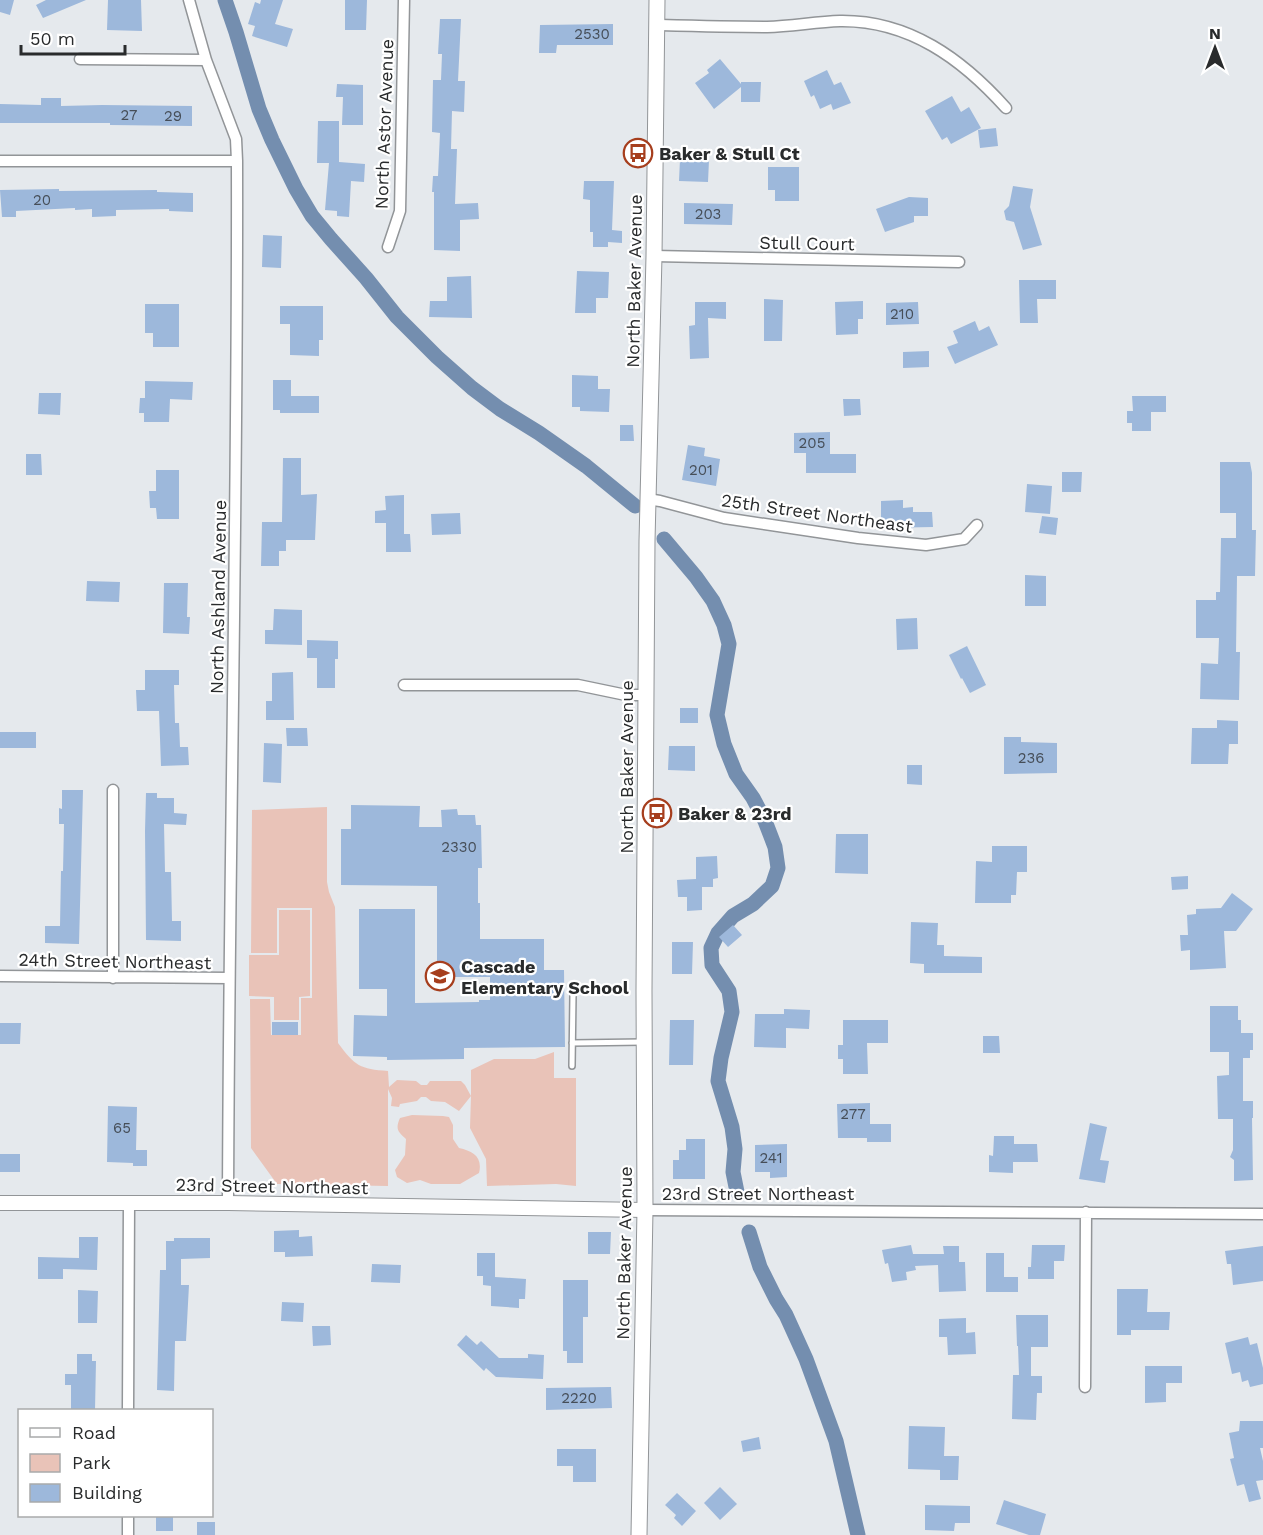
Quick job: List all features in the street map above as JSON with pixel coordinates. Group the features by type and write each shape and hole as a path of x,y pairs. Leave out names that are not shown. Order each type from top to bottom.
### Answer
{"main road":[{"name":"North Baker Avenue","path":"639,1535 645,1210 647,499 654,256 657,0"}],"street":[{"name":"North Ashland Avenue","path":"189,0 206,60 236,139 237,160 237,370 228,1203"},
{"name":"North Astor Avenue","path":"388,246 400,211 404,0"},
{"path":"657,25 769,27 842,21 897,30 931,43 955,59 992,92 1006,108"},
{"path":"80,59 206,60"},
{"path":"0,160 237,160"},
{"name":"Stull Court","path":"654,256 959,262"},
{"name":"25th Street Northeast","path":"647,499 724,518 858,538 926,545 964,539 977,525"},
{"path":"404,685 578,686 626,695 646,695"},
{"path":"113,790 113,978"},
{"name":"24th Street Northeast","path":"0,976 229,978"},
{"name":"23rd Street Northeast","path":"0,1203 228,1203 645,1210 1263,1214"},
{"path":"128,1409 129,1204"},
{"path":"1085,1387 1086,1212"},
{"path":"128,1517 128,1535"}],"lane":[{"path":"572,1066 573,995"},
{"path":"573,1043 644,1042"}],"green space":[{"path":"327,807 327,882 335,907 338,1043 359,1065 388,1071 389,1087 397,1080 416,1081 421,1085 427,1085 430,1081 461,1081 471,1096 459,1111 445,1102 431,1101 426,1097 400,1104 399,1107 391,1106 392,1098 388,1089 388,1186 277,1184 251,1148 250,999 270,999 271,1035 301,1035 301,998 312,998 312,908 277,908 277,953 251,953 252,810"},
{"path":"279,910 310,910 310,996 299,997 299,1020 274,1020 274,997 249,996 249,955 279,955"},
{"path":"554,1052 554,1078 576,1078 576,1186 556,1184 487,1186 486,1159 470,1128 471,1070 494,1059 535,1059"},
{"path":"412,1115 449,1117 453,1125 453,1139 459,1148 476,1156 480,1163 479,1173 460,1184 431,1184 420,1180 407,1183 397,1177 395,1170 405,1155 406,1139 399,1132 398,1125 400,1118"}],"building":[{"path":"0,0 14,0 10,15 0,12"},
{"path":"46,0 86,0 43,18 36,5"},
{"path":"108,0 141,0 142,31 107,30"},
{"path":"261,0 283,0 275,24 293,29 287,47 252,36 255,26 248,24 255,2 260,4"},
{"path":"345,0 367,0 366,30 345,30"},
{"path":"440,19 461,19 458,81 465,81 464,112 452,111 451,149 457,149 455,204 478,203 479,219 460,220 460,251 434,250 434,192 432,192 433,176 438,176 440,133 432,132 433,80 441,80 442,54 438,54"},
{"path":"613,24 613,45 557,45 556,53 539,53 540,25"},
{"path":"720,59 741,84 741,82 761,82 760,102 741,102 741,87 714,109 695,83 709,73 707,70"},
{"path":"827,70 834,85 841,82 851,103 833,110 831,104 820,109 814,95 811,97 804,81"},
{"path":"337,84 363,85 363,125 342,125 343,97 336,97"},
{"path":"952,96 961,112 969,107 981,128 951,144 947,137 942,140 925,111"},
{"path":"41,98 61,98 61,106 192,106 192,126 0,123 0,104 41,105"},
{"path":"318,121 339,121 339,162 365,164 364,182 351,181 349,217 337,216 337,211 325,210 329,163 317,163"},
{"path":"996,128 998,146 980,148 978,130"},
{"path":"680,159 709,160 708,182 679,181"},
{"path":"768,167 799,167 799,201 775,201 775,190 768,190"},
{"path":"584,181 614,181 612,230 622,231 622,243 608,242 608,247 593,247 593,232 590,232 590,200 583,199"},
{"path":"1013,186 1033,189 1030,207 1042,245 1023,250 1014,222 1006,220 1004,211 1009,206"},
{"path":"59,189 59,191 157,190 157,192 193,193 193,212 169,211 169,209 116,210 116,216 92,217 92,209 75,210 75,208 16,211 16,217 2,217 0,190"},
{"path":"909,197 928,198 928,216 914,216 914,222 885,232 876,209"},
{"path":"684,203 733,204 732,225 684,224"},
{"path":"263,235 282,236 281,268 262,267"},
{"path":"577,271 609,272 608,298 596,298 596,313 575,313"},
{"path":"471,276 472,318 429,317 430,301 447,301 447,277"},
{"path":"1019,280 1056,280 1056,299 1037,299 1038,323 1020,323"},
{"path":"764,299 783,300 782,341 764,341"},
{"path":"863,301 863,319 858,319 858,334 836,335 835,302"},
{"path":"695,302 726,302 726,319 708,318 709,358 690,359 689,326 695,325"},
{"path":"918,302 919,324 886,325 886,303"},
{"path":"145,304 179,304 179,347 153,347 153,333 145,333"},
{"path":"280,306 323,306 323,340 319,340 319,356 290,355 290,324 280,324"},
{"path":"975,321 979,331 989,326 998,345 955,364 947,347 958,343 953,331"},
{"path":"929,351 929,367 903,368 903,352"},
{"path":"572,375 598,376 598,389 610,389 609,412 580,411 580,407 572,407"},
{"path":"273,380 291,380 291,396 319,396 319,413 280,413 280,410 273,410"},
{"path":"145,381 193,382 192,400 170,399 169,422 144,422 144,413 139,413 140,398 145,398"},
{"path":"39,393 61,393 60,415 38,414"},
{"path":"1132,396 1166,396 1166,412 1151,412 1151,431 1132,431 1132,423 1127,423 1127,411 1133,411"},
{"path":"843,399 860,399 861,415 844,416"},
{"path":"620,425 633,425 634,441 620,441"},
{"path":"830,432 830,454 856,454 856,473 806,473 806,453 794,453 794,433"},
{"path":"688,445 705,448 704,456 720,459 716,486 682,480"},
{"path":"26,454 41,454 42,475 26,475"},
{"path":"283,458 301,458 301,495 317,494 315,540 286,540 286,551 279,551 279,566 261,566 262,522 282,522"},
{"path":"1220,462 1250,462 1252,473 1252,530 1256,530 1255,576 1237,576 1236,652 1240,652 1239,700 1200,699 1201,663 1218,664 1219,638 1196,638 1196,600 1216,600 1216,592 1220,592 1221,538 1236,538 1236,513 1220,513"},
{"path":"156,470 179,470 179,519 157,519 156,508 150,508 149,491 156,491"},
{"path":"1062,472 1082,472 1081,492 1062,492"},
{"path":"1027,484 1052,486 1050,514 1025,512"},
{"path":"404,495 404,534 410,534 411,552 386,552 386,523 375,523 375,511 386,510 385,496"},
{"path":"903,500 903,508 913,507 913,512 932,512 933,527 881,528 881,501"},
{"path":"460,513 461,534 432,535 431,514"},
{"path":"1042,516 1058,518 1056,535 1039,533"},
{"path":"1025,575 1046,576 1046,606 1025,606"},
{"path":"87,581 120,582 119,602 86,601"},
{"path":"164,583 188,583 189,634 163,633"},
{"path":"274,609 302,610 302,645 265,644 265,630 273,630"},
{"path":"917,618 918,649 897,650 896,619"},
{"path":"307,640 338,641 338,659 335,659 335,688 317,688 317,658 307,658"},
{"path":"967,646 986,685 970,693 949,655"},
{"path":"145,670 179,670 179,685 174,685 175,723 179,723 180,747 188,747 189,765 161,766 159,711 137,711 136,690 145,690"},
{"path":"293,672 294,720 266,720 266,701 272,701 272,673"},
{"path":"680,708 698,708 698,723 680,723"},
{"path":"1217,720 1238,721 1238,744 1229,744 1228,764 1191,764 1192,728 1217,728"},
{"path":"286,728 307,728 308,746 287,746"},
{"path":"0,732 36,732 36,748 0,748"},
{"path":"1004,737 1021,737 1021,742 1057,743 1057,773 1004,774"},
{"path":"264,743 282,744 281,783 263,782"},
{"path":"669,746 695,746 695,771 668,770"},
{"path":"907,765 922,765 922,785 907,784"},
{"path":"62,790 83,790 79,944 45,943 45,926 60,926 64,824 59,824 59,808 62,809"},
{"path":"146,793 157,793 157,798 174,798 174,813 187,814 186,825 164,824 165,872 171,872 172,921 181,921 181,941 146,940"},
{"path":"351,805 420,806 419,827 442,827 441,810 457,809 458,815 475,815 476,825 481,825 482,868 478,868 480,939 544,939 544,970 564,970 565,1047 464,1048 464,1059 387,1060 387,1057 353,1056 354,1015 387,1016 387,989 359,989 359,909 415,909 415,1003 490,1000 490,977 437,977 437,886 341,885 341,829 351,829"},
{"path":"836,834 868,834 868,874 835,873"},
{"path":"992,846 1027,846 1027,872 1017,872 1016,895 1011,895 1011,903 975,903 976,861 992,862"},
{"path":"717,856 718,878 713,879 713,887 702,887 702,910 687,911 687,897 678,897 677,880 696,879 696,857"},
{"path":"1188,876 1188,889 1172,890 1171,877"},
{"path":"1232,893 1253,909 1236,931 1224,931 1226,968 1190,970 1190,950 1181,951 1180,935 1188,935 1187,915 1196,914 1196,909 1221,908"},
{"path":"911,922 938,923 937,945 944,945 944,956 982,957 982,973 924,973 924,964 910,963"},
{"path":"733,925 742,935 728,947 719,937"},
{"path":"672,942 693,942 692,974 672,974"},
{"path":"1210,1006 1238,1006 1241,1033 1253,1033 1253,1050 1250,1050 1250,1058 1243,1058 1243,1101 1253,1101 1253,1180 1234,1181 1234,1160 1230,1157 1233,1150 1233,1119 1218,1119 1217,1076 1229,1075 1229,1052 1210,1052"},
{"path":"784,1009 810,1010 809,1029 786,1028 786,1048 754,1047 755,1014 784,1014"},
{"path":"670,1020 694,1020 693,1065 669,1065"},
{"path":"843,1020 888,1020 888,1043 867,1043 868,1074 843,1074 843,1059 838,1059 838,1045 843,1045"},
{"path":"272,1022 298,1022 298,1035 272,1035"},
{"path":"0,1023 21,1023 20,1044 0,1044"},
{"path":"983,1036 999,1036 1000,1053 983,1053"},
{"path":"870,1103 870,1124 891,1124 891,1142 867,1142 867,1138 838,1138 837,1104"},
{"path":"108,1106 137,1107 136,1150 147,1150 147,1166 107,1162"},
{"path":"1090,1123 1107,1127 1100,1160 1109,1161 1105,1183 1079,1179"},
{"path":"994,1136 1014,1136 1014,1144 1037,1144 1038,1162 1013,1162 1013,1173 989,1172 989,1155 993,1156"},
{"path":"686,1139 705,1139 705,1179 673,1179 673,1160 679,1160 679,1150 686,1150"},
{"path":"787,1144 787,1177 770,1178 770,1172 755,1172 755,1145"},
{"path":"0,1154 20,1154 20,1172 0,1172"},
{"path":"299,1230 299,1237 312,1236 313,1256 285,1257 285,1252 274,1252 274,1231"},
{"path":"588,1232 611,1232 610,1254 588,1254"},
{"path":"79,1237 98,1237 97,1270 63,1269 63,1279 38,1279 38,1257 79,1258"},
{"path":"174,1238 210,1238 210,1258 181,1259 181,1285 189,1285 186,1341 175,1341 174,1391 157,1390 160,1270 166,1270 166,1241 174,1241"},
{"path":"911,1245 913,1254 944,1254 943,1246 959,1246 959,1262 965,1262 966,1291 939,1292 938,1265 915,1266 916,1270 906,1272 907,1280 892,1282 888,1263 885,1264 882,1250"},
{"path":"1032,1245 1065,1245 1064,1261 1054,1261 1054,1279 1028,1279"},
{"path":"1263,1246 1263,1281 1233,1285 1231,1264 1227,1264 1225,1251"},
{"path":"477,1253 495,1253 495,1277 526,1279 525,1299 519,1299 519,1308 491,1306 491,1286 483,1285 483,1276 477,1276"},
{"path":"986,1253 1004,1253 1004,1277 1018,1277 1018,1292 986,1292"},
{"path":"372,1264 401,1265 400,1283 371,1282"},
{"path":"563,1280 588,1280 588,1317 583,1317 583,1363 567,1363 567,1351 563,1351"},
{"path":"1117,1289 1148,1289 1147,1312 1170,1312 1169,1330 1131,1330 1131,1335 1117,1335"},
{"path":"78,1290 98,1291 97,1323 78,1323"},
{"path":"282,1302 304,1303 303,1322 281,1321"},
{"path":"1016,1315 1048,1315 1048,1347 1031,1347 1031,1376 1042,1376 1042,1393 1037,1393 1036,1420 1012,1419 1013,1375 1019,1375"},
{"path":"966,1318 966,1333 975,1332 976,1354 948,1355 947,1337 939,1337 939,1319"},
{"path":"312,1326 330,1326 331,1345 313,1346"},
{"path":"466,1335 477,1345 481,1341 499,1358 528,1358 528,1354 544,1355 543,1379 496,1377 486,1368 484,1371 457,1345"},
{"path":"1248,1337 1250,1345 1257,1343 1263,1368 1263,1384 1250,1387 1248,1380 1242,1382 1240,1372 1232,1374 1225,1343"},
{"path":"77,1354 92,1354 92,1361 96,1361 95,1409 71,1409 71,1385 65,1385 65,1374 77,1374"},
{"path":"1145,1366 1182,1366 1182,1383 1166,1383 1166,1402 1145,1403"},
{"path":"611,1387 612,1408 546,1410 546,1388"},
{"path":"1240,1421 1263,1421 1263,1448 1260,1448 1263,1480 1256,1481 1261,1499 1249,1502 1244,1484 1237,1486 1230,1459 1234,1458 1229,1433 1239,1431"},
{"path":"909,1426 945,1427 944,1456 959,1456 958,1480 940,1480 940,1470 908,1469"},
{"path":"759,1437 761,1449 743,1452 741,1441"},
{"path":"557,1449 596,1449 596,1482 573,1482 573,1466 557,1466"},
{"path":"720,1487 737,1504 720,1520 704,1503"},
{"path":"677,1493 696,1511 682,1526 674,1518 676,1515 665,1505"},
{"path":"1004,1500 1046,1514 1040,1535 1029,1535 996,1524"},
{"path":"925,1505 970,1506 970,1523 955,1523 954,1531 925,1530"},
{"path":"156,1517 173,1517 173,1531 156,1531"},
{"path":"197,1522 215,1522 215,1535 197,1535"}],"waterway":[{"path":"225,0 259,109 296,189 312,216 397,317 437,357 472,388 586,466 635,506"},
{"path":"664,539 713,601 724,625 729,644 717,715 724,744 736,774 753,798 765,821 775,847 778,868 772,886 753,904 733,916 718,933 711,948 712,965 729,991 732,1012 718,1081 732,1127 735,1149 733,1172 737,1192"},
{"path":"749,1232 760,1267 806,1359 836,1441 858,1535"}],"place":[{"name":"Baker & Stull Ct","path":"638,153"},
{"name":"Baker & 23rd","path":"657,813"},
{"name":"Cascade Elementary School","path":"440,976"}]}
